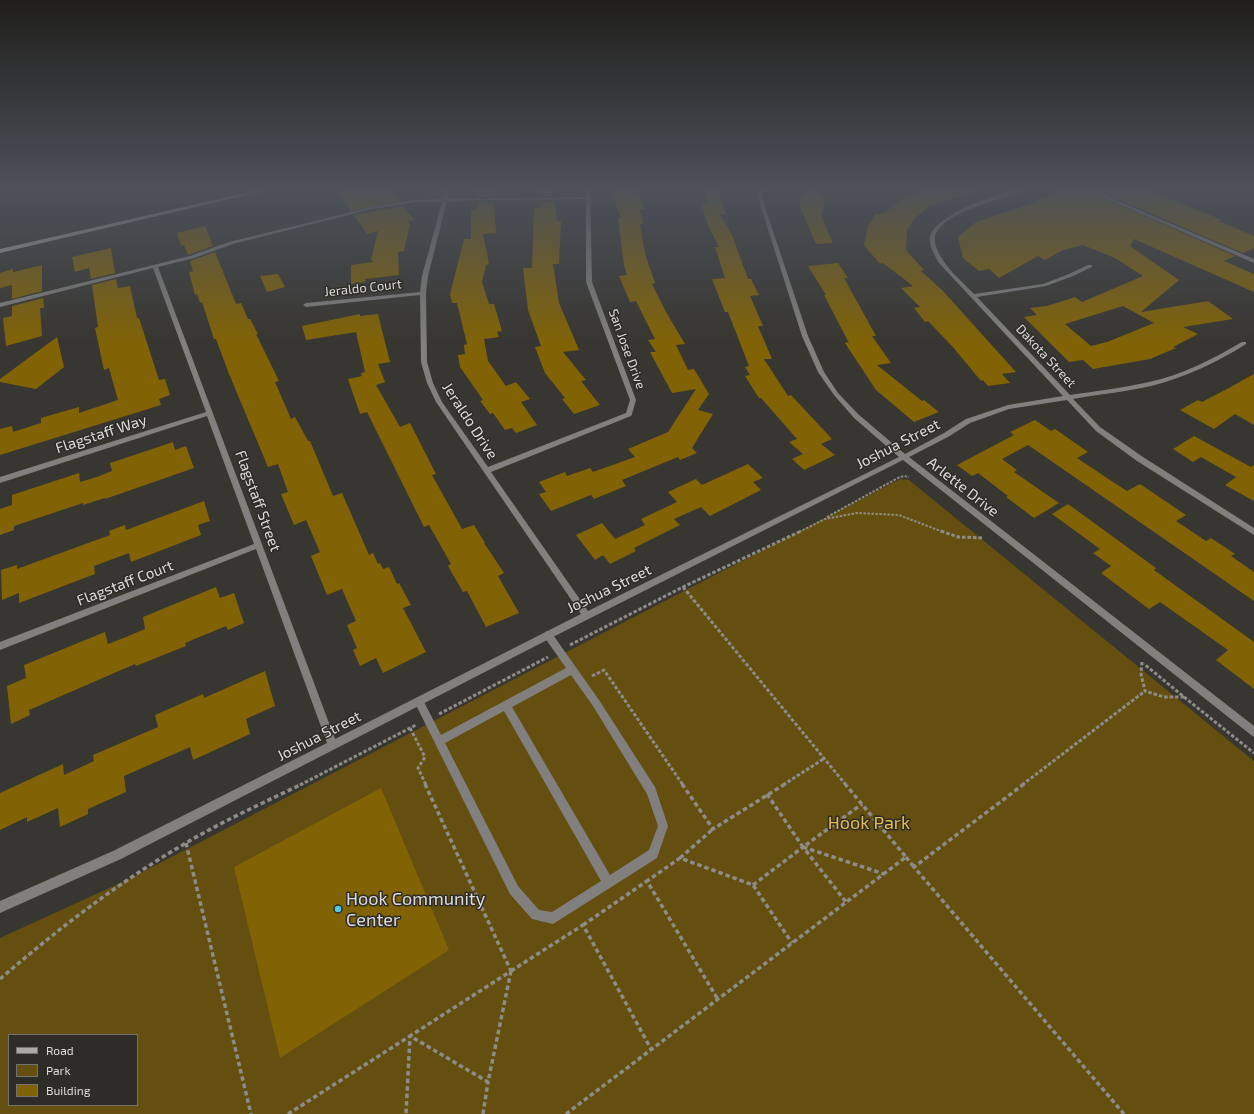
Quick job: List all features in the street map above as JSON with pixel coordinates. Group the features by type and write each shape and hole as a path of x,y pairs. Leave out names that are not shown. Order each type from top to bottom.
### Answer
{"main road":[{"path":"0,251 48,240"}],"street":[{"path":"0,305 192,257 243,240"},
{"name":"Jeraldo Drive","path":"435,240 425,276 423,293 424,362 430,383 439,402 587,616"},
{"name":"San Jose Drive","path":"486,471 629,414 633,400 589,282 589,240"},
{"name":"Arlette Drive","path":"774,240 805,336 821,372 836,394 856,416 904,457 1254,732"},
{"name":"Dakota Street","path":"932,240 934,250 941,262 1098,429 1168,477 1254,532"},
{"path":"1205,240 1254,261"},
{"name":"Flagstaff Street","path":"155,266 334,745"},
{"path":"974,296 1044,285 1090,266"},
{"name":"Jeraldo Court","path":"306,305 423,293"},
{"name":"Joshua Street","path":"0,907 117,856 419,700 904,457 946,435 968,421 1008,407 1150,384 1189,372 1221,357 1244,343"},
{"name":"Flagstaff Way","path":"0,480 210,413"},
{"name":"Flagstaff Court","path":"0,646 259,545"},
{"path":"419,700 514,890 536,915 553,918 653,854 664,826 650,791 596,703 571,670 548,635"},
{"path":"440,741 571,670"},
{"path":"506,705 608,882"}],"path":[{"path":"0,979 49,936 101,898 186,843 683,587 825,519 898,478 904,476 911,478"},
{"path":"825,519 857,513 900,516 958,537 984,538"},
{"path":"979,533 990,542"},
{"path":"683,587 906,857 1124,1114"},
{"path":"1137,658 1254,753"},
{"path":"1143,663 1141,674 1145,691"},
{"path":"588,678 604,670 713,829"},
{"path":"1145,691 1164,696 1184,697"},
{"path":"914,866 1145,691"},
{"path":"410,728 424,757 418,768 511,971 488,1082 483,1114"},
{"path":"288,1114 583,925 680,858 713,829 825,758"},
{"path":"767,794 803,846 846,902"},
{"path":"753,885 803,846 862,804"},
{"path":"186,843 251,1114"},
{"path":"803,846 884,874"},
{"path":"566,1114 717,998 906,857"},
{"path":"680,858 753,885 792,943"},
{"path":"647,881 717,998"},
{"path":"583,925 651,1049"},
{"path":"410,1036 488,1082"},
{"path":"406,1114 410,1036"}],"green space":[{"name":"Hook Park","path":"900,479 909,480 1254,761 1254,1114 0,1114 0,938 131,878"}],"building":[{"path":"179,240 211,240 213,246 188,255 184,245 181,246"},
{"path":"376,240 406,240 404,251 398,252 399,275 365,279 365,282 351,284 351,265 373,262 371,259"},
{"path":"464,240 484,240 489,264 486,265 482,282 489,304 494,304 502,331 497,332 499,337 484,339 488,361 506,386 516,382 530,399 521,402 537,425 516,433 512,428 505,430 493,413 490,414 480,401 483,400 460,367 458,355 465,354 464,345 467,344 457,303 452,303 450,294"},
{"path":"533,240 560,240 559,264 553,264 559,303 579,350 563,352 586,380 581,381 600,405 574,414 562,399 565,398 545,373 535,347 541,346 528,310 523,268 532,268"},
{"path":"621,240 643,240 645,254 655,283 652,284 666,312 685,344 676,345 688,370 694,369 709,394 698,410 713,414 692,448 697,453 680,460 678,457 622,480 626,486 594,499 591,495 551,511 539,494 546,492 539,482 565,472 567,476 590,468 593,472 635,457 628,449 668,432 696,389 672,393 650,352 656,352 648,340 655,339 636,301 630,302 619,276 627,275 624,265"},
{"path":"715,240 734,240 748,279 751,279 759,295 750,296 763,326 758,326 772,359 764,359 788,396 791,395 832,439 821,444 835,455 804,470 792,459 803,454 789,442 797,439 761,398 759,398 745,376 750,375 745,367 749,366 728,312 725,312 712,279 725,278 715,247 719,247"},
{"path":"814,240 832,240 833,243 816,244"},
{"path":"865,240 907,240 906,250 924,270 921,271 943,291 1016,372 1002,374 1010,383 988,386 983,380 981,381 952,346 928,321 925,322 914,308 920,307 901,288 913,286 883,263 880,264 864,245"},
{"path":"959,240 1133,240 1130,246 1179,280 1141,312 1208,301 1233,319 1183,327 1198,334 1173,347 1176,348 1150,359 1093,369 1083,360 1069,362 1024,317 1037,315 1030,308 1047,306 1075,297 1082,302 1143,276 1115,258 1083,245 1063,250 1045,260 1038,256 999,278 989,269 979,271 963,258","holes":["1123,306 1154,323 1107,342 1091,346 1065,324"]},
{"path":"1136,240 1199,240 1235,256 1224,261 1254,274 1254,292"},
{"path":"1213,240 1254,240 1254,248 1243,253"},
{"path":"111,248 115,273 91,279 89,268 75,272 72,257"},
{"path":"215,252 236,304 241,303 248,319 250,319 258,334 256,334 279,381 275,382 291,419 295,417 308,441 310,441 333,496 342,493 369,555 373,553 378,564 380,563 383,569 389,567 397,584 399,583 411,605 403,608 426,652 383,673 376,658 360,666 353,650 357,648 347,625 356,621 342,589 327,595 311,556 320,552 306,520 294,525 281,494 288,492 278,464 268,467 216,339 214,339 202,302 200,303 197,294 195,295 189,272 193,271 190,261"},
{"path":"838,263 848,278 844,278 876,336 872,336 891,363 877,365 922,401 924,400 939,412 914,422 876,390 845,343 849,343 824,295 826,295 808,266"},
{"path":"42,265 42,291 12,299 12,285 0,288 0,273 13,269 13,272"},
{"path":"278,274 285,287 267,292 260,276"},
{"path":"116,279 118,288 130,286 137,318 139,318 159,380 165,379 170,395 159,399 161,405 0,455 0,429 12,426 13,432 41,423 41,418 79,407 79,413 118,400 109,368 104,370 95,328 98,327 92,285"},
{"path":"43,298 44,308 40,308 42,336 6,346 3,318 12,316 12,306"},
{"path":"360,314 360,316 378,314 390,362 378,364 385,382 376,385 400,427 410,423 436,474 432,475 462,529 474,525 504,573 498,576 519,613 486,627 467,591 463,592 448,566 451,564 429,525 424,527 367,412 360,414 348,379 362,376 361,373 365,372 356,332 306,340 302,326"},
{"path":"57,337 64,367 36,389 0,382 0,379"},
{"path":"1254,374 1254,425 1235,414 1214,429 1180,410 1198,400 1202,402"},
{"path":"1035,420 1051,431 1055,429 1088,452 1077,458 1127,491 1140,484 1186,515 1176,521 1206,541 1211,538 1235,554 1231,556 1254,572 1254,601 1028,445 1002,459 1017,470 1014,472 1059,503 1034,518 978,473 972,476 957,465 1014,435 1010,432"},
{"path":"1194,436 1251,467 1254,465 1254,501 1225,485 1236,477 1201,457 1193,462 1173,449"},
{"path":"173,442 175,450 186,446 194,468 105,499 83,505 83,503 14,526 14,530 0,535 0,509 12,505 12,495 79,473 80,482 97,477 112,471 110,463"},
{"path":"748,464 763,478 753,482 761,490 710,516 701,507 674,519 680,525 634,548 636,551 610,564 603,555 595,560 576,535 602,523 615,539 645,525 641,519 677,502 668,492 696,479 702,485"},
{"path":"204,501 210,521 198,525 201,535 131,562 129,553 94,566 95,574 19,603 19,593 2,600 1,570 17,565 17,569 110,535 109,531 125,525 126,530"},
{"path":"1068,504 1156,568 1154,570 1254,642 1254,689 1216,660 1228,650 1160,602 1149,609 1101,573 1111,566 1093,553 1100,549 1052,514"},
{"path":"216,587 220,598 234,593 244,623 228,630 226,626 185,643 186,646 136,666 135,664 29,710 30,715 11,724 7,686 26,678 24,665 105,632 108,644 126,637 145,629 143,617"},
{"path":"265,671 275,706 246,719 250,734 193,760 190,747 124,776 126,792 88,809 88,814 60,827 58,808 27,822 27,817 0,830 0,793 63,764 64,775 94,761 93,755 158,727 155,715 203,694 204,698"},
{"name":"Hook Community Center","path":"381,788 449,950 280,1058 234,867"}],"place":[{"name":"Hook Community Center","path":"338,909"}]}
